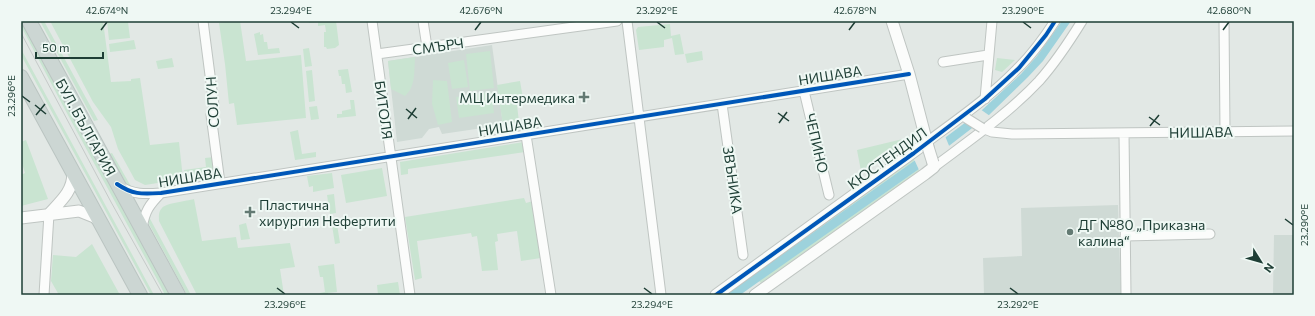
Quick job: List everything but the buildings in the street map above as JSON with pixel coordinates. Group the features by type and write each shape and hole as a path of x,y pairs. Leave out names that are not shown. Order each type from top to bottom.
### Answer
{"main road":[{"name":"БУЛ. БЪЛГАРИЯ","path":"29,21 178,295"},
{"path":"21,77 140,295"}],"street":[{"name":"СОЛУН","path":"203,21 214,106 211,115 220,184"},
{"name":"БИТОЛЯ","path":"372,21 410,295"},
{"path":"423,21 427,47"},
{"name":"СМЪРЧ","path":"377,54 617,21"},
{"path":"627,21 662,295"},
{"path":"892,21 909,74 934,165"},
{"path":"985,99 992,21"},
{"name":"КЮСТЕНДИЛ","path":"716,295 964,117 1019,68 1046,35 1055,21"},
{"path":"755,295 1002,114 1039,81 1065,47 1082,21"},
{"path":"1224,21 1225,131"},
{"path":"943,62 988,54"},
{"name":"НИШАВА","path":"117,184 132,192 140,194 161,193 909,74"},
{"name":"ЧЕПИНО","path":"804,91 829,195"},
{"name":"ЗВЪНИКА","path":"722,104 743,256"},
{"path":"1002,114 1000,119 1002,125 1012,134"},
{"name":"НИШАВА","path":"964,117 983,129 1012,134 1294,131"},
{"path":"1124,133 1126,295"},
{"path":"526,135 551,295"},
{"path":"44,295 49,214 71,188 73,173"},
{"name":"НИШАВА","path":"142,229 144,216 148,207 161,193"},
{"path":"21,218 79,211 94,217 100,222"},
{"path":"1125,236 1210,234"}],"shaded area":[{"path":"492,45 503,125 442,134 439,127 429,129 422,138 397,142 388,61"},
{"name":"ДГ №80 „Приказна калина“","path":"1118,205 1121,295 984,295 983,258 1022,256 1021,208"},
{"path":"1274,235 1294,235 1294,295 1273,295"}],"green space":[{"path":"21,21 170,295 165,295 21,26"},
{"path":"40,21 44,21 98,120 94,121"},
{"path":"50,21 103,21 111,82 131,81 131,79 140,78 150,145 179,142 183,179 145,185 135,180 118,149 111,127 93,102"},
{"path":"107,21 128,22 130,38 109,40"},
{"path":"240,21 246,61 301,55 306,118 237,125 234,103 229,104 219,23"},
{"path":"308,21 336,21 339,45 335,48 327,49 324,47 324,32 326,32 325,25 318,26 318,22 309,23"},
{"path":"670,24 671,36 680,34 684,54 675,55 672,38 664,40 664,47 639,50 636,30 638,27"},
{"path":"260,32 260,35 263,34 264,42 267,42 268,49 279,48 280,53 258,55 254,34"},
{"path":"134,40 136,49 110,52 109,44"},
{"path":"309,48 312,66 305,67 303,49"},
{"path":"21,49 154,295 151,295 21,55"},
{"path":"490,51 494,88 470,91 466,54"},
{"path":"702,51 703,60 687,63 685,54"},
{"path":"415,57 413,83 409,92 405,96 391,89 388,61"},
{"path":"172,58 174,67 158,69 156,61"},
{"path":"997,58 1015,60 1002,72 995,70"},
{"path":"464,60 468,87 452,89 448,63"},
{"path":"348,69 352,92 346,93 345,84 342,84 341,76 339,76 338,70"},
{"path":"312,70 315,101 309,102 306,71"},
{"path":"433,80 447,81 452,122 438,125 432,104"},
{"path":"520,81 524,104 517,105 519,122 503,125 497,85"},
{"path":"491,92 494,113 459,118 456,97"},
{"path":"350,100 354,100 356,116 337,118 337,114 342,114 342,111 351,109"},
{"path":"317,106 319,119 311,120 309,107"},
{"path":"298,130 302,154 316,152 316,157 295,160 290,132"},
{"path":"907,138 906,144 861,171 857,150"},
{"path":"26,140 48,199 21,206 21,175 25,173 21,160 21,142"},
{"path":"524,142 525,152 408,169 408,174 401,175 400,162"},
{"path":"112,153 133,190 129,188 109,154"},
{"path":"214,157 216,173 186,178 184,170 206,167 205,158"},
{"path":"914,159 914,161 755,274 753,272"},
{"path":"382,168 387,196 346,203 341,175"},
{"path":"919,169 919,171 761,283 759,281"},
{"path":"332,173 334,188 313,192 313,186 309,187 307,176"},
{"path":"334,194 336,213 330,214 327,195"},
{"path":"524,198 526,203 533,201 541,258 521,261 517,231 497,234 498,241 495,242 498,270 482,271 477,236 472,237 471,233 417,241 422,278 415,280 405,217"},
{"path":"194,199 202,241 236,237 238,248 290,243 295,267 280,269 284,295 197,295 159,221 160,211 164,206"},
{"path":"148,215 191,295 187,295 148,222"},
{"path":"336,218 340,243 335,244 331,219"},
{"path":"246,223 250,239 241,240 239,225"},
{"path":"92,244 120,295 59,295 51,281 53,255 76,257"},
{"path":"334,264 337,292 328,293 328,295 320,295 320,293 325,292 323,277 320,277 318,266"},
{"path":"398,282 400,295 378,295 377,285"}],"water":[{"path":"1062,21 1071,21 1043,61 989,115 919,169 740,295 725,295 914,161 982,110 1021,74 1037,56"}],"pier":[{"path":"980,109 990,116 975,129 963,122"},
{"path":"945,136 950,148 919,170 914,159"}],"tram line":[{"path":"21,33 111,202 163,295"}],"cycle path":[{"path":"716,295 914,153 985,99 1019,68 1046,35 1055,21"},
{"path":"117,184 133,192 148,194 161,193 909,74"}],"place":[{"name":"МЦ Интермедика","path":"584,97"},
{"name":"Пластична хирургия Нефертити","path":"250,212"},
{"name":"ДГ №80 „Приказна калина“","path":"1070,232"}]}
